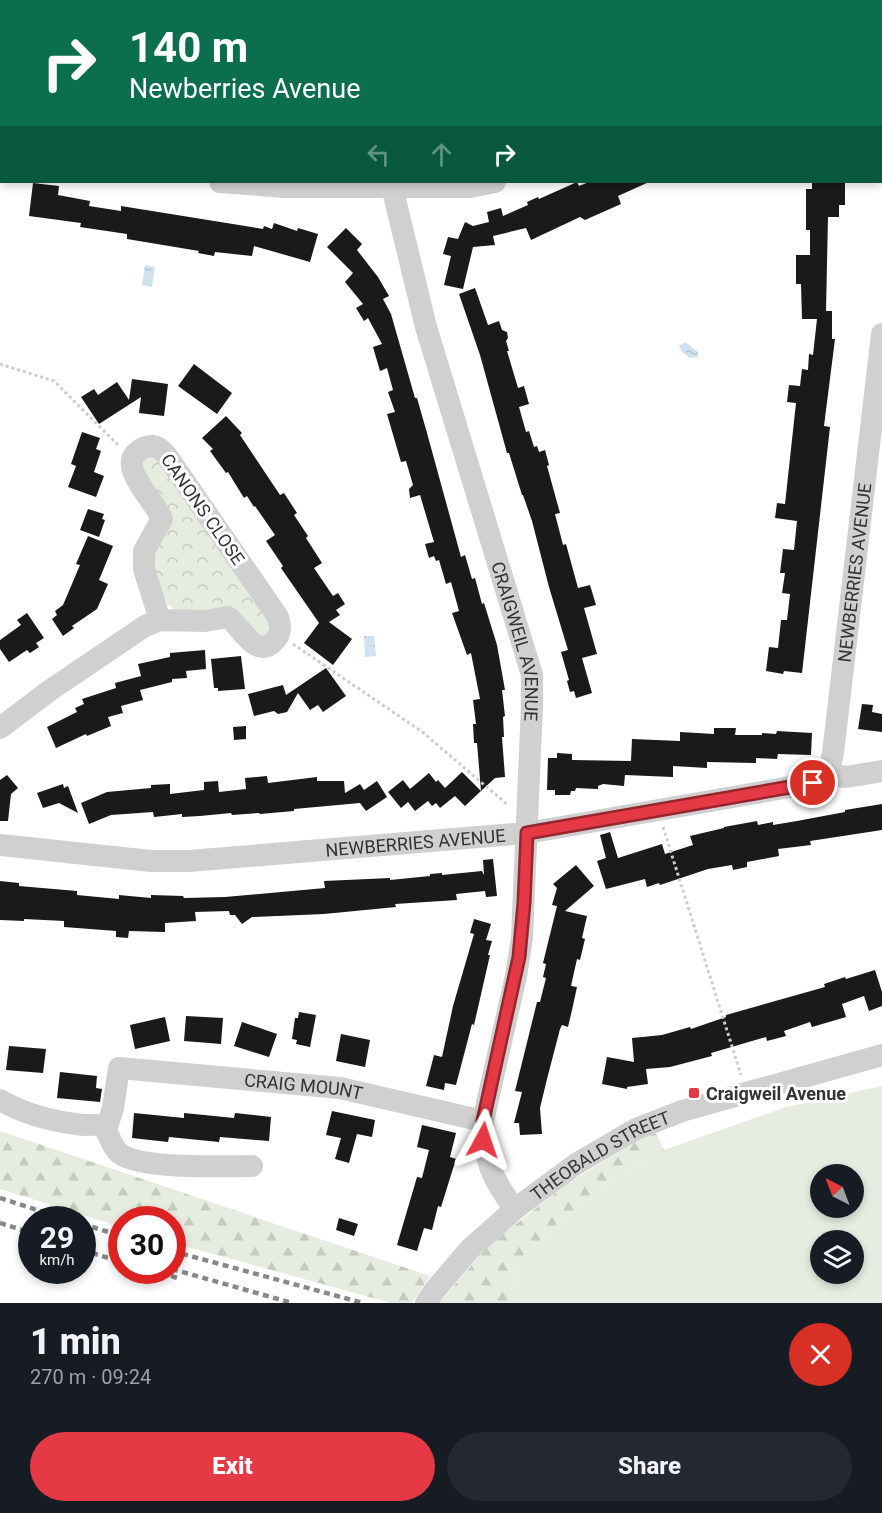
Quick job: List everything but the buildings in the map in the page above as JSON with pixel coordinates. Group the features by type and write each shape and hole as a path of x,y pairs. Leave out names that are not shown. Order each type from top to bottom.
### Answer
{"street":[{"path":"233,183 285,187 470,187 490,183"},
{"name":"CRAIGWEIL AVENUE","path":"392,187 426,327 532,675 528,823 519,957 483,1121 483,1140 487,1161 496,1182 515,1209"},
{"name":"NEWBERRIES AVENUE","path":"0,844 151,861 189,861 659,810 813,783 826,774 833,753 882,334"},
{"name":"CANONS CLOSE","path":"160,620 144,569 144,551 162,519 133,474 131,464 133,456 141,448 150,446 160,448 167,456 278,617 281,626 279,634"},
{"path":"0,728 116,645 145,626 160,620 205,621 228,617 246,639 264,646 273,642 279,634"},
{"name":"NEWBERRIES AVENUE","path":"826,774 846,777 882,771"},
{"name":"THEOBALD STREET","path":"430,1297 470,1249 515,1209 576,1164 636,1130 682,1111 882,1055"},
{"name":"CRAIG MOUNT","path":"106,1130 113,1108 119,1068 340,1088 483,1121"},
{"path":"0,1100 46,1118 83,1125 97,1125 106,1130 117,1151 130,1158 161,1165 252,1166"}],"path":[{"path":"0,364 54,381 120,447 133,456"},
{"path":"279,634 421,731 528,823"},
{"path":"659,810 747,1092"}],"green space":[{"path":"152,451 273,619 269,639 177,611 167,604 151,581 157,538 138,458"},
{"path":"882,1086 882,1303 507,1303 521,1257 600,1189 664,1150 786,1107"},
{"path":"655,1130 664,1150 600,1189 521,1257 507,1303 439,1303 488,1246 568,1183"},
{"path":"0,1131 430,1276 412,1303 391,1303 186,1247 186,1206 108,1206 108,1223 96,1219 96,1206 54,1206 0,1189"}],"water":[{"path":"145,265 155,267 152,287 142,285"},
{"path":"685,342 697,351 698,357 690,358 682,352 679,346"},
{"path":"364,636 374,636 376,656 365,657"}],"railway":[{"path":"0,1198 25,1206"},
{"path":"0,1223 18,1229"},
{"path":"96,1228 108,1232"},
{"path":"96,1254 108,1258"},
{"path":"186,1255 363,1303"},
{"path":"186,1273 292,1303"}],"place":[{"name":"Craigweil Avenue","path":"694,1093"}],"route":[{"path":"483,1140 483,1121 516,976 522,937 527,833 813,783"}]}
